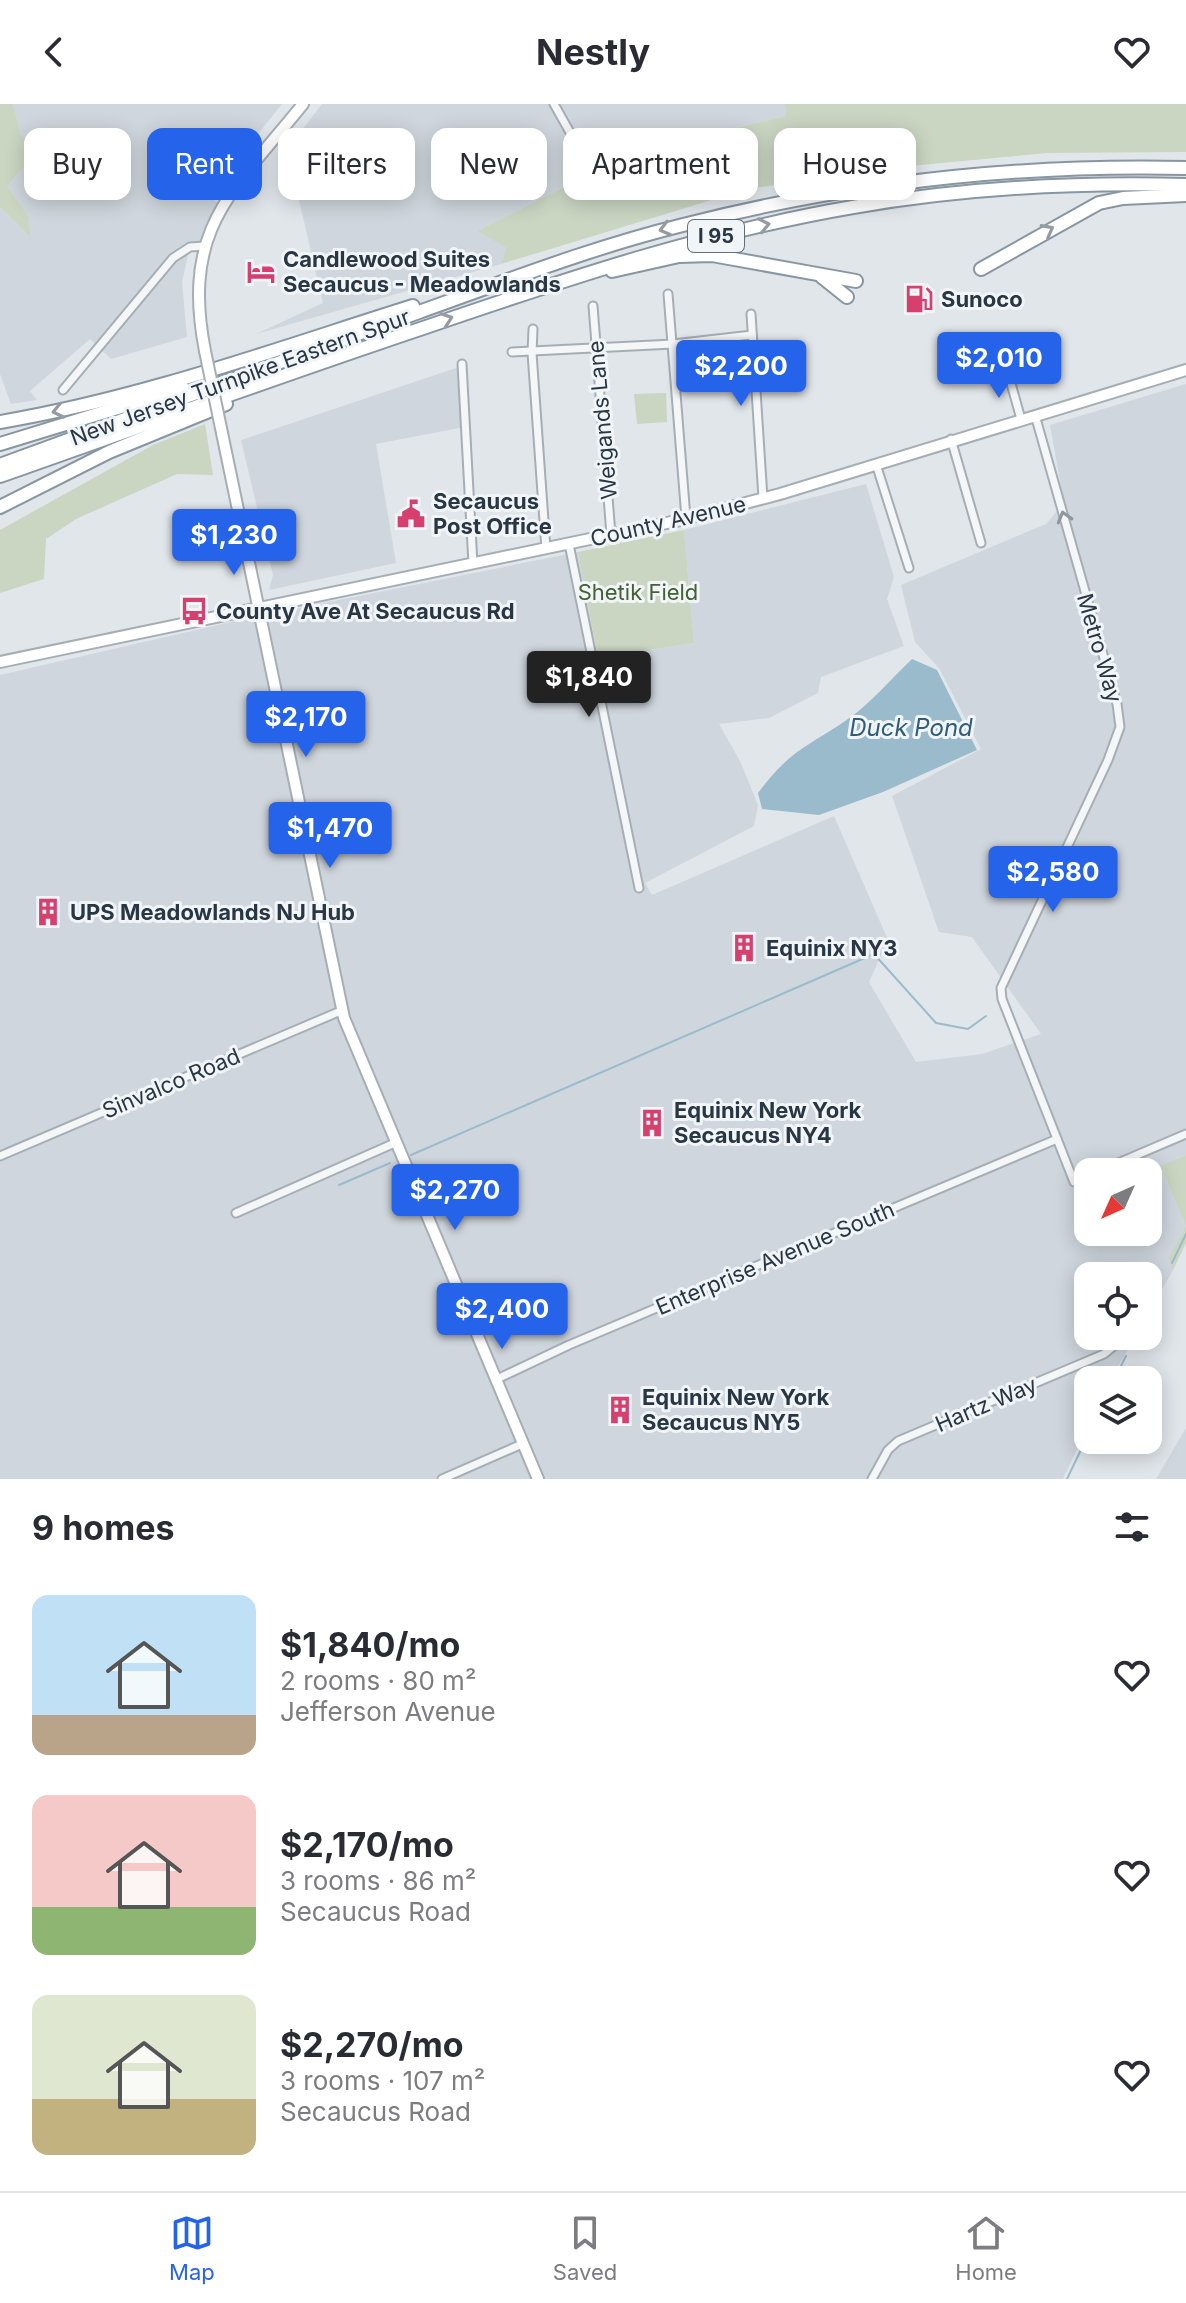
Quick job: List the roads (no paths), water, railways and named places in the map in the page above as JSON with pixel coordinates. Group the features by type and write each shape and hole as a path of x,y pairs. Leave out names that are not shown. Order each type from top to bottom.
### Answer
{"highway":[{"name":"New Jersey Turnpike Eastern Spur","path":"0,465 467,295 650,234 844,191 1026,170 1186,168"},
{"name":"New Jersey Turnpike Eastern Spur","path":"0,476 554,283 687,243 882,202 1049,186 1186,185"},
{"path":"981,269 1099,203 1123,198 1186,195"},
{"path":"554,283 696,255 737,257 856,281"},
{"path":"816,273 847,297"},
{"path":"0,422 184,380 417,305 467,295"},
{"path":"0,444 255,365 294,357"},
{"path":"0,507 130,443 228,403 267,381"},
{"path":"0,498 37,487"}],"main road":[{"path":"303,104 225,200 204,246 198,298 205,351 343,1010 538,1479"},
{"name":"County Avenue","path":"0,662 686,518 763,498 1186,370"}],"street":[{"path":"554,104 568,128"},
{"path":"63,390 173,258 190,247 204,246"},
{"path":"668,294 686,518"},
{"name":"Weigands Lane","path":"593,306 611,535"},
{"path":"751,314 763,498"},
{"path":"533,329 532,353 546,549"},
{"path":"512,352 673,344 752,335"},
{"path":"462,364 473,564"},
{"path":"1008,373 1021,419"},
{"name":"Metro Way","path":"1035,415 1120,727 1108,760 1001,988 1002,999 1074,1182"},
{"path":"951,439 981,543"},
{"path":"876,464 909,568"},
{"path":"569,544 639,888"},
{"name":"Sinvalco Road","path":"0,1156 343,1010"},
{"path":"1130,1158 1186,1134"},
{"name":"Enterprise Avenue South","path":"495,1380 569,1345 1057,1139"},
{"path":"236,1213 397,1142"},
{"name":"Hartz Way","path":"872,1479 888,1450 901,1440 1109,1350"},
{"path":"442,1479 522,1444"}],"water":[{"name":"Duck Pond","path":"912,659 937,670 977,750 883,792 819,815 762,809 758,793 780,767 856,713"}],"waterway":[{"path":"411,1155 874,954 936,1023 968,1029 986,1016"},
{"path":"339,1185 390,1163"},
{"path":"1172,1263 1186,1234"},
{"path":"1121,1366 1126,1356"},
{"path":"1067,1479 1079,1454"}],"place":[{"name":"Candlewood Suites Secaucus - Meadowlands","path":"261,272"},
{"name":"Sunoco","path":"919,299"},
{"name":"Secaucus Post Office","path":"411,514"},
{"name":"County Ave At Secaucus Rd","path":"194,611"},
{"name":"UPS Meadowlands NJ Hub","path":"48,912"},
{"name":"Equinix NY3","path":"744,948"},
{"name":"Equinix New York Secaucus NY4","path":"652,1123"},
{"name":"Equinix New York Secaucus NY5","path":"620,1410"}],"park label":[{"name":"Shetik Field","path":"638,592"}]}
